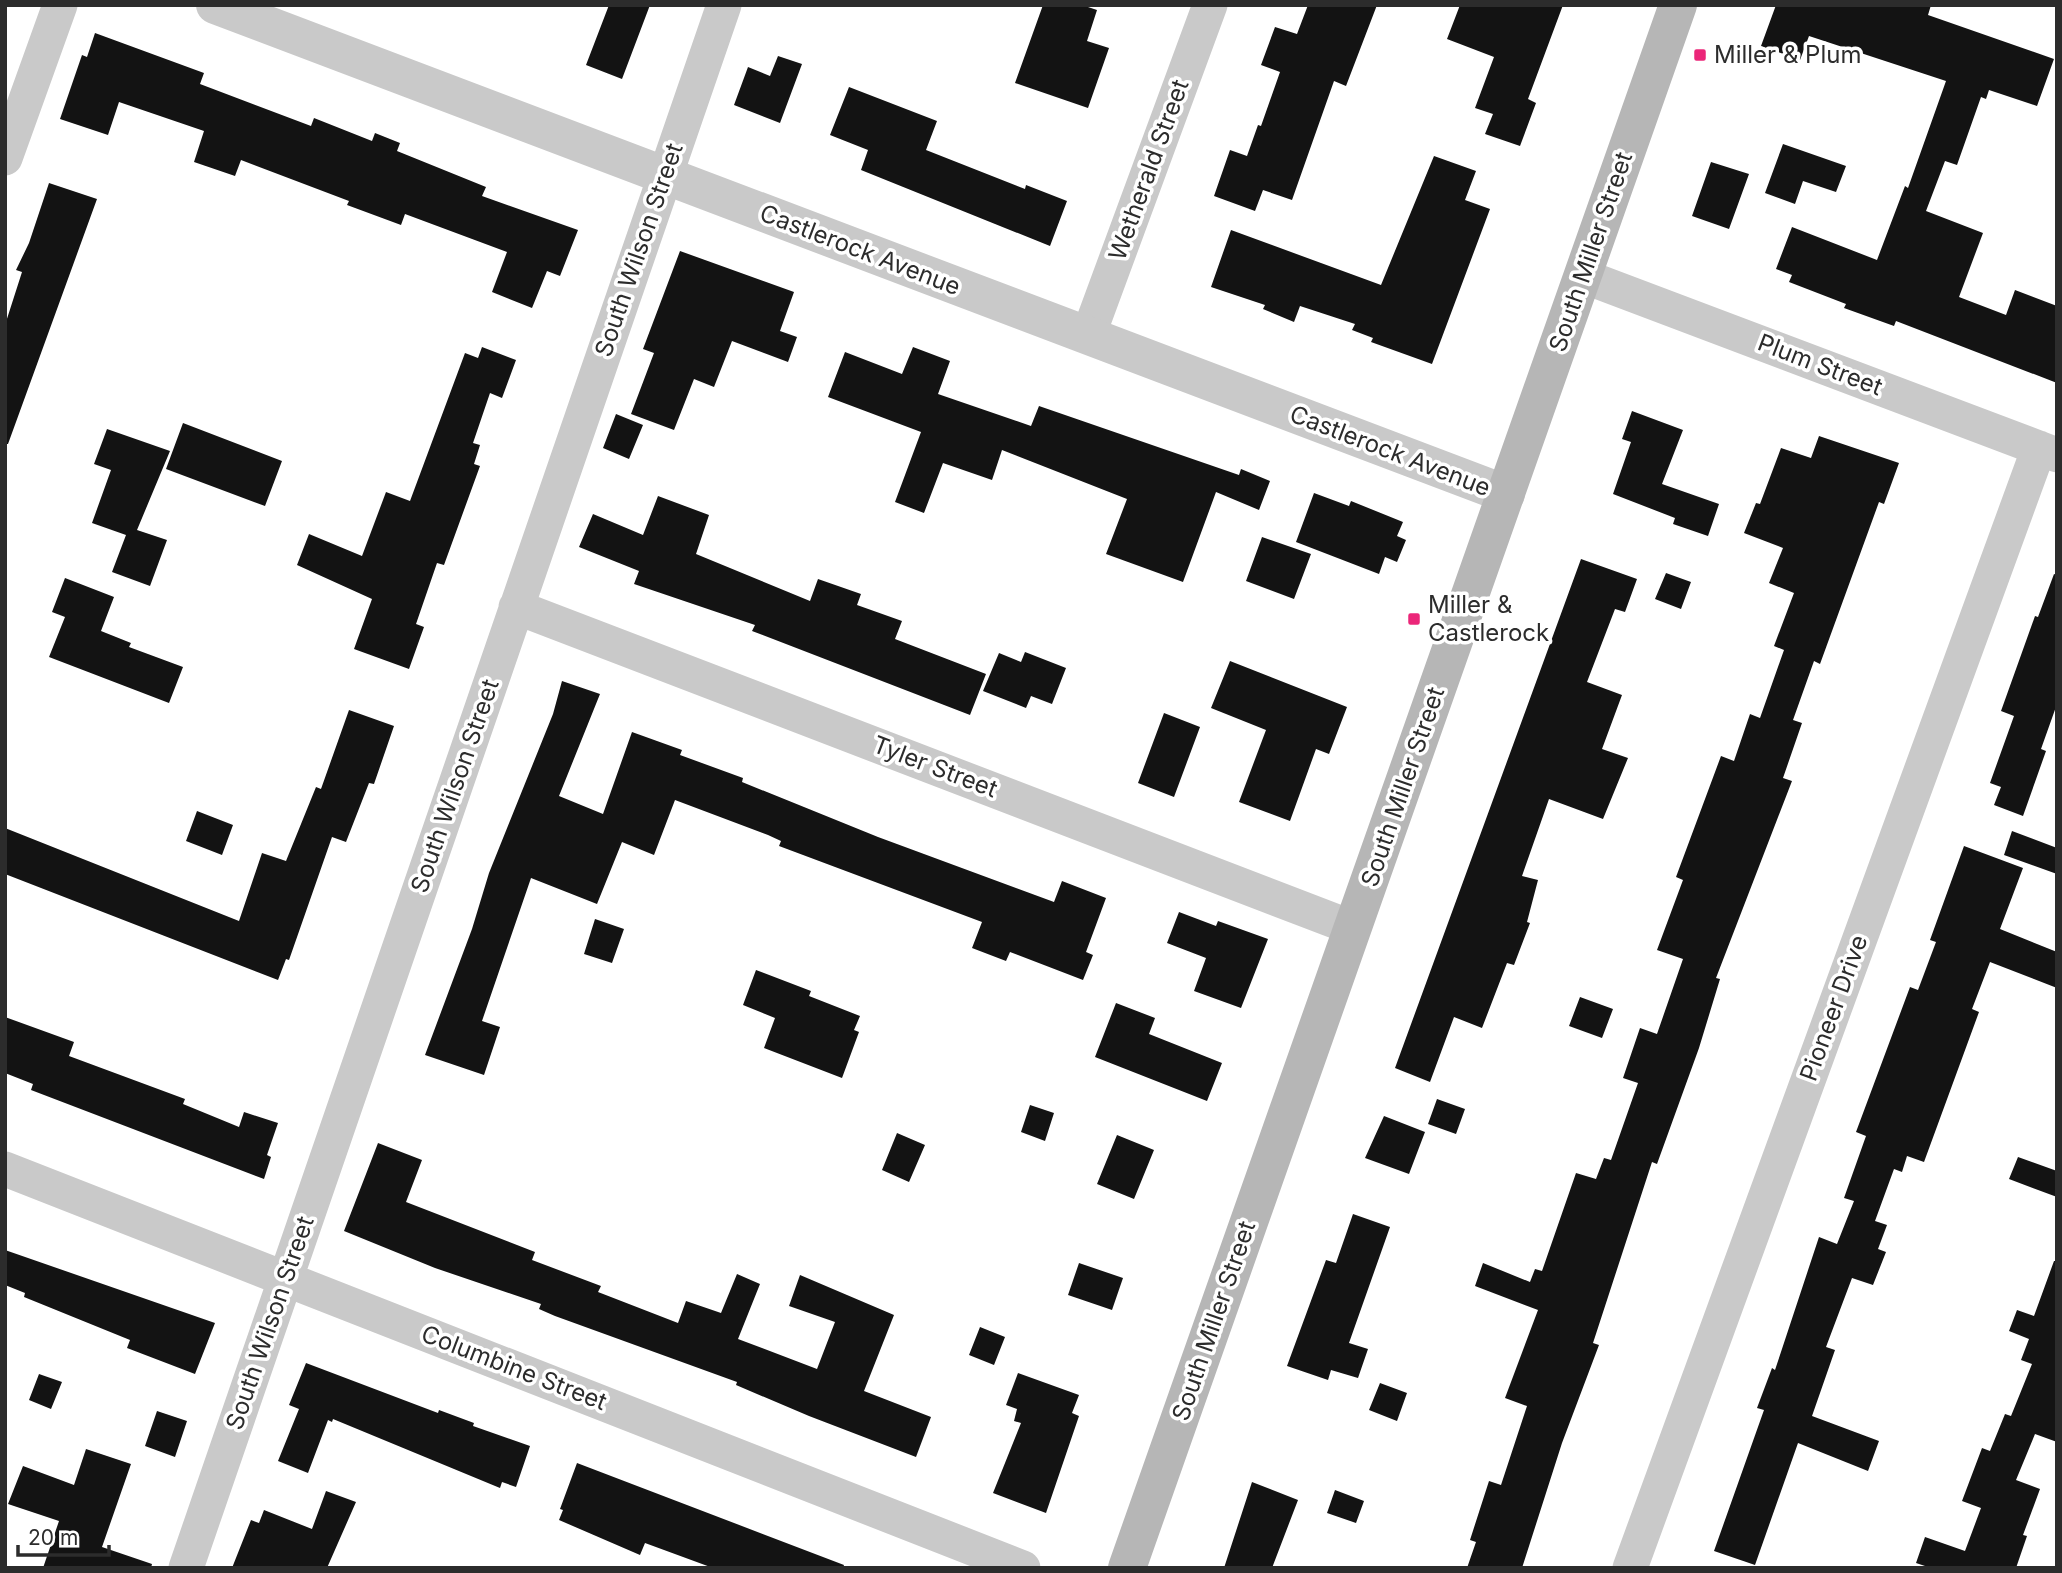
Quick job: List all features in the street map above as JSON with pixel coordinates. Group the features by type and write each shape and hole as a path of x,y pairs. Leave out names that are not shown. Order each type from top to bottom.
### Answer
{"main road":[{"name":"South Miller Street","path":"1127,1568 1678,5"}],"street":[{"path":"5,158 60,5"},
{"name":"Castlerock Avenue","path":"215,5 1506,494"},
{"name":"South Wilson Street","path":"186,1568 724,5"},
{"name":"Wetherald Street","path":"1088,335 1210,5"},
{"name":"Plum Street","path":"1583,276 2048,451"},
{"name":"Pioneer Drive","path":"1630,1568 2048,451"},
{"name":"Tyler Street","path":"516,607 1353,928"},
{"name":"Columbine Street","path":"5,1169 1023,1568"}],"building":[{"path":"609,5 650,5 622,79 586,65"},
{"path":"1043,5 1082,5 1097,10 1087,41 1109,48 1088,108 1015,83"},
{"path":"1308,5 1377,5 1346,86 1334,81 1292,200 1263,190 1255,211 1214,196 1230,150 1247,156 1258,125 1261,126 1280,72 1261,65 1275,27 1297,34"},
{"path":"1460,5 1563,5 1528,99 1536,103 1520,146 1485,134 1493,114 1475,108 1494,57 1447,39"},
{"path":"1776,5 1931,5 1928,15 2054,59 2037,106 1989,90 1986,99 1981,97 1957,165 1945,161 1926,211 1983,233 1959,297 2006,315 2015,290 2057,306 2057,383 1896,321 1894,326 1844,308 1846,304 1789,282 1792,275 1776,269 1792,227 1877,260 1905,186 1908,188 1946,81 1809,36 1800,60 1761,46"},
{"path":"95,33 204,73 200,84 311,126 314,118 372,141 375,133 400,143 397,151 486,187 482,196 578,230 560,276 547,271 532,308 492,292 507,252 405,214 401,225 347,205 349,201 241,160 235,176 194,162 204,131 119,102 108,135 60,119 82,55 87,57"},
{"path":"778,56 802,64 780,123 734,105 748,67 770,76"},
{"path":"849,87 937,121 926,150 1025,189 1026,185 1067,201 1050,246 861,170 868,150 830,135"},
{"path":"1783,144 1846,166 1836,192 1803,181 1795,204 1765,193"},
{"path":"1434,156 1476,171 1465,200 1490,209 1432,364 1371,342 1373,338 1352,330 1355,324 1300,306 1294,322 1263,309 1265,305 1211,287 1231,230 1381,285"},
{"path":"1711,162 1749,174 1729,229 1692,216"},
{"path":"49,183 97,199 8,444 5,444 5,325 22,272 16,270 29,243"},
{"path":"680,251 794,292 780,331 797,337 788,362 732,341 714,387 694,379 674,430 631,414 654,353 643,349"},
{"path":"482,347 516,360 502,398 490,393 473,443 480,445 474,464 480,466 444,565 437,563 416,624 424,627 409,669 354,649 372,599 297,565 309,534 362,556 386,492 410,501 465,353 478,358"},
{"path":"913,347 950,361 938,394 1031,426 1039,406 1239,475 1241,469 1270,481 1259,510 1216,492 1183,582 1106,554 1127,499 1002,450 992,480 943,463 924,513 895,502 921,432 828,397 845,352 902,374"},
{"path":"1632,411 1683,430 1662,484 1719,504 1708,536 1673,524 1675,518 1613,494 1631,442 1622,439"},
{"path":"616,414 643,425 629,459 603,448"},
{"path":"183,423 282,461 265,506 166,469"},
{"path":"107,429 170,451 137,530 167,540 150,586 112,572 126,535 92,523 111,470 94,464"},
{"path":"1819,436 1899,463 1884,504 1879,502 1820,664 1814,661 1793,720 1802,723 1783,778 1792,781 1716,978 1720,979 1699,1048 1657,1164 1652,1162 1593,1343 1599,1345 1562,1443 1522,1568 1467,1568 1476,1542 1470,1540 1489,1481 1501,1485 1527,1406 1505,1398 1538,1310 1475,1286 1483,1263 1530,1282 1535,1269 1542,1271 1576,1173 1596,1179 1604,1158 1611,1160 1638,1083 1623,1078 1640,1028 1657,1034 1683,959 1657,950 1683,880 1676,877 1721,756 1734,761 1750,714 1760,718 1784,650 1774,646 1794,593 1769,583 1783,548 1744,533 1756,503 1760,504 1781,448 1811,458"},
{"path":"1314,493 1349,506 1351,501 1403,522 1397,536 1406,540 1397,562 1385,557 1379,574 1296,542"},
{"path":"658,496 709,515 696,554 810,601 818,579 861,594 857,605 902,621 895,639 986,674 970,715 752,631 755,625 634,584 639,571 579,547 593,514 643,535"},
{"path":"1262,537 1311,554 1294,599 1246,581"},
{"path":"1581,559 1637,579 1625,612 1615,609 1587,682 1622,695 1602,749 1628,758 1603,819 1549,799 1522,876 1538,880 1527,922 1530,923 1514,965 1507,963 1482,1028 1454,1017 1430,1082 1395,1068"},
{"path":"1666,573 1691,582 1681,609 1655,599"},
{"path":"2054,574 2057,575 2057,704 2041,749 2046,751 2023,816 1994,805 2001,787 1990,783 2014,716 2001,711 2035,616 2038,617"},
{"path":"65,578 114,597 101,631 131,643 129,647 183,667 169,703 49,657 65,617 52,612"},
{"path":"1025,652 1066,668 1052,704 1031,696 1026,708 983,691 999,653 1021,662"},
{"path":"1230,661 1347,707 1329,754 1316,749 1290,821 1239,802 1266,730 1211,708"},
{"path":"562,681 600,694 559,796 603,814 632,732 682,750 680,755 743,778 742,782 878,837 1054,902 1062,881 1106,898 1086,952 1093,955 1083,980 1010,952 1006,961 972,948 982,922 779,846 781,841 768,835 675,800 654,855 622,842 597,904 531,878 482,1021 500,1027 484,1075 425,1055 472,929 489,873 553,714"},
{"path":"349,710 394,726 374,784 369,783 346,842 332,837 289,960 286,959 278,980 5,874 5,828 239,921 262,853 286,861 316,787 321,789"},
{"path":"1164,713 1200,727 1174,797 1138,783"},
{"path":"197,811 233,825 222,855 186,841"},
{"path":"2012,831 2057,848 2057,874 2004,855"},
{"path":"1964,846 2023,868 2000,929 2057,952 2057,988 1990,962 1972,1009 1979,1012 1924,1162 1907,1156 1902,1172 1894,1169 1875,1221 1887,1225 1878,1249 1886,1252 1873,1285 1852,1278 1826,1347 1835,1350 1812,1416 1879,1441 1868,1471 1798,1443 1755,1565 1714,1551 1764,1410 1757,1408 1772,1368 1775,1370 1819,1237 1837,1244 1854,1201 1844,1198 1866,1136 1856,1132 1910,987 1918,990 1936,942 1930,940"},
{"path":"1179,912 1216,926 1218,921 1268,939 1241,1008 1194,991 1206,958 1167,943"},
{"path":"595,919 624,929 612,963 584,954"},
{"path":"756,970 811,991 809,996 860,1016 854,1030 859,1032 842,1078 764,1048 775,1018 743,1005"},
{"path":"1580,997 1613,1009 1602,1038 1569,1026"},
{"path":"1116,1003 1155,1018 1149,1034 1222,1063 1207,1101 1095,1057"},
{"path":"5,1017 74,1042 69,1056 185,1099 183,1104 239,1127 244,1112 278,1123 267,1155 271,1157 264,1179 31,1090 33,1084 5,1073"},
{"path":"1437,1099 1465,1109 1456,1134 1428,1124"},
{"path":"1030,1105 1054,1113 1045,1141 1021,1132"},
{"path":"1384,1116 1425,1132 1409,1174 1365,1158"},
{"path":"897,1133 925,1145 909,1182 882,1170"},
{"path":"1117,1135 1154,1150 1134,1199 1097,1184"},
{"path":"378,1143 422,1160 406,1202 535,1252 532,1260 601,1286 598,1292 678,1323 686,1301 721,1313 737,1274 760,1284 738,1339 817,1369 835,1322 789,1306 800,1275 894,1315 864,1391 931,1417 916,1457 809,1416 736,1385 737,1382 555,1316 539,1309 541,1304 435,1268 344,1231"},
{"path":"2018,1157 2057,1171 2057,1197 2009,1179"},
{"path":"1353,1214 1390,1227 1349,1343 1368,1349 1358,1378 1331,1370 1328,1380 1287,1366 1326,1260 1336,1263"},
{"path":"5,1250 215,1323 195,1374 127,1348 130,1340 24,1297 25,1293 5,1285"},
{"path":"2054,1261 2057,1261 2057,1442 2035,1434 2016,1480 2040,1489 2023,1535 2027,1536 2016,1568 1931,1568 1916,1563 1925,1537 1965,1551 1981,1508 1962,1501 1982,1448 1990,1451 2005,1414 2011,1416 2032,1364 2021,1360 2029,1339 2009,1331 2017,1310 2034,1316"},
{"path":"1079,1263 1123,1278 1112,1310 1068,1295"},
{"path":"980,1327 1005,1337 994,1365 969,1355"},
{"path":"306,1363 438,1413 439,1410 474,1423 473,1426 530,1446 516,1487 502,1482 500,1488 333,1419 332,1422 328,1420 308,1473 278,1461 299,1409 289,1405"},
{"path":"1018,1373 1079,1395 1072,1413 1079,1416 1046,1513 993,1493 1021,1423 1014,1421 1017,1409 1006,1405"},
{"path":"39,1374 62,1382 51,1409 29,1400"},
{"path":"1380,1383 1407,1393 1397,1421 1369,1410"},
{"path":"157,1411 187,1421 175,1457 145,1446"},
{"path":"86,1449 131,1464 102,1547 152,1564 151,1568 43,1568 59,1521 8,1504 23,1466 74,1485"},
{"path":"577,1463 844,1565 843,1568 713,1568 645,1543 640,1555 559,1520 563,1510 560,1509"},
{"path":"1252,1482 1298,1500 1272,1568 1224,1568"},
{"path":"1335,1490 1364,1501 1356,1523 1327,1513"},
{"path":"326,1491 356,1502 327,1568 232,1568 251,1520 259,1523 264,1510 312,1529"}],"place":[{"name":"Miller & Plum","path":"1700,55"},
{"name":"Miller & Castlerock","path":"1414,619"}]}
